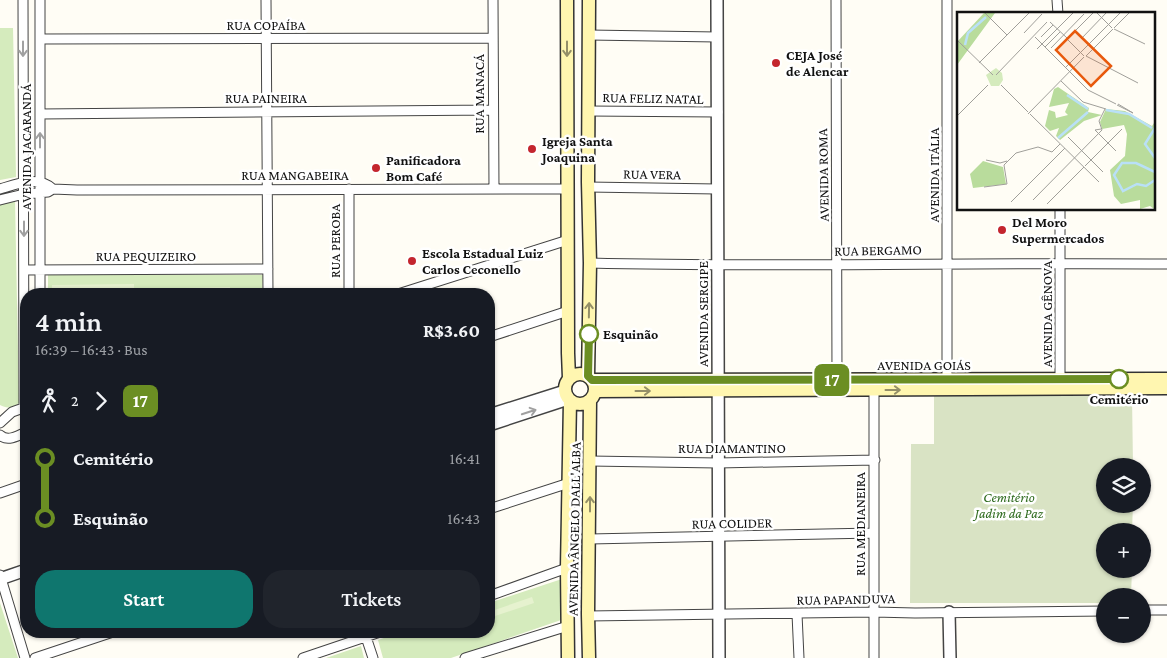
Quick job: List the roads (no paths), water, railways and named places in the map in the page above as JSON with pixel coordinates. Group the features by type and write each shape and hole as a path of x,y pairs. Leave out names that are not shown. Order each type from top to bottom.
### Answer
{"main road":[{"path":"567,0 569,378 566,383 568,397 580,404 591,387 580,373 569,378"},
{"name":"AVENIDA ÂNGELO DALL'ALBA","path":"589,0 588,187 591,387 588,579 589,658"},
{"path":"567,189 574,186 588,187"},
{"path":"1167,379 1165,384 1167,388"},
{"name":"AVENIDA GOIÁS","path":"718,385 874,390 1167,379"},
{"name":"AVENIDA GOIÁS","path":"591,387 718,385 837,380 947,380 1167,388"},
{"name":"AVENIDA ÂNGELO DALL'ALBA","path":"568,397 568,658"},
{"path":"567,568 579,568 588,579"}],"street":[{"path":"23,0 24,288"},
{"name":"AVENIDA JACARANDÁ","path":"40,0 40,288"},
{"path":"266,0 268,288"},
{"name":"RUA MANACÁ","path":"493,0 494,189"},
{"name":"AVENIDA SERGIPE","path":"717,0 719,658"},
{"name":"AVENIDA ROMA","path":"836,0 837,380"},
{"name":"AVENIDA ITÁLIA","path":"947,380 948,0"},
{"path":"589,35 717,37"},
{"name":"RUA COPAÍBA","path":"40,39 493,38"},
{"name":"RUA PAINEIRA","path":"40,114 493,110"},
{"name":"RUA FELIZ NATAL","path":"588,111 718,112"},
{"path":"0,189 24,182 40,181 53,189 48,192 24,194 0,200"},
{"name":"RUA VERA","path":"588,187 717,188"},
{"name":"RUA MANGABEIRA","path":"53,189 567,189"},
{"name":"RUA PEROBA","path":"349,288 350,189"},
{"name":"AVENIDA GÊNOVA","path":"1060,210 1060,384"},
{"path":"417,288 568,240"},
{"name":"RUA BERGAMO","path":"590,263 718,266 948,263 1167,264"},
{"name":"RUA PEQUIZEIRO","path":"24,270 268,269"},
{"path":"495,334 568,311"},
{"name":"RUA MEDIANEIRA","path":"874,390 874,658"},
{"path":"495,414 568,397"},
{"path":"495,423 568,397"},
{"path":"0,423 12,412 20,410"},
{"path":"0,436 9,438 20,434"},
{"name":"RUA DIAMANTINO","path":"590,461 718,463 874,460"},
{"path":"495,507 569,483"},
{"path":"0,493 20,486"},
{"name":"RUA COLIDER","path":"590,539 874,533"},
{"path":"495,594 567,568"},
{"path":"1,581 20,573"},
{"path":"1,581 20,579"},
{"path":"1,581 25,658"},
{"path":"1151,610 1167,610"},
{"name":"RUA PAPANDUVA","path":"588,616 1096,611"},
{"path":"949,612 950,658"},
{"path":"797,614 798,658"},
{"path":"465,658 568,626"},
{"path":"35,658 95,638"},
{"path":"303,658 355,638"},
{"path":"366,638 373,658"}],"place":[{"name":"CEJA José de Alencar","path":"776,63"},
{"name":"Igreja Santa Joaquina","path":"532,149"},
{"name":"Panificadora Bom Café","path":"376,168"},
{"name":"Del Moro Supermercados","path":"1002,230"},
{"name":"Escola Estadual Luiz Carlos Ceconello","path":"412,261"},
{"name":"Esquinão","path":"589,334"},
{"name":"Cemitério","path":"1119,379"}],"park label":[{"name":"Cemitério Jadim da Paz","path":"1009,506"}]}
